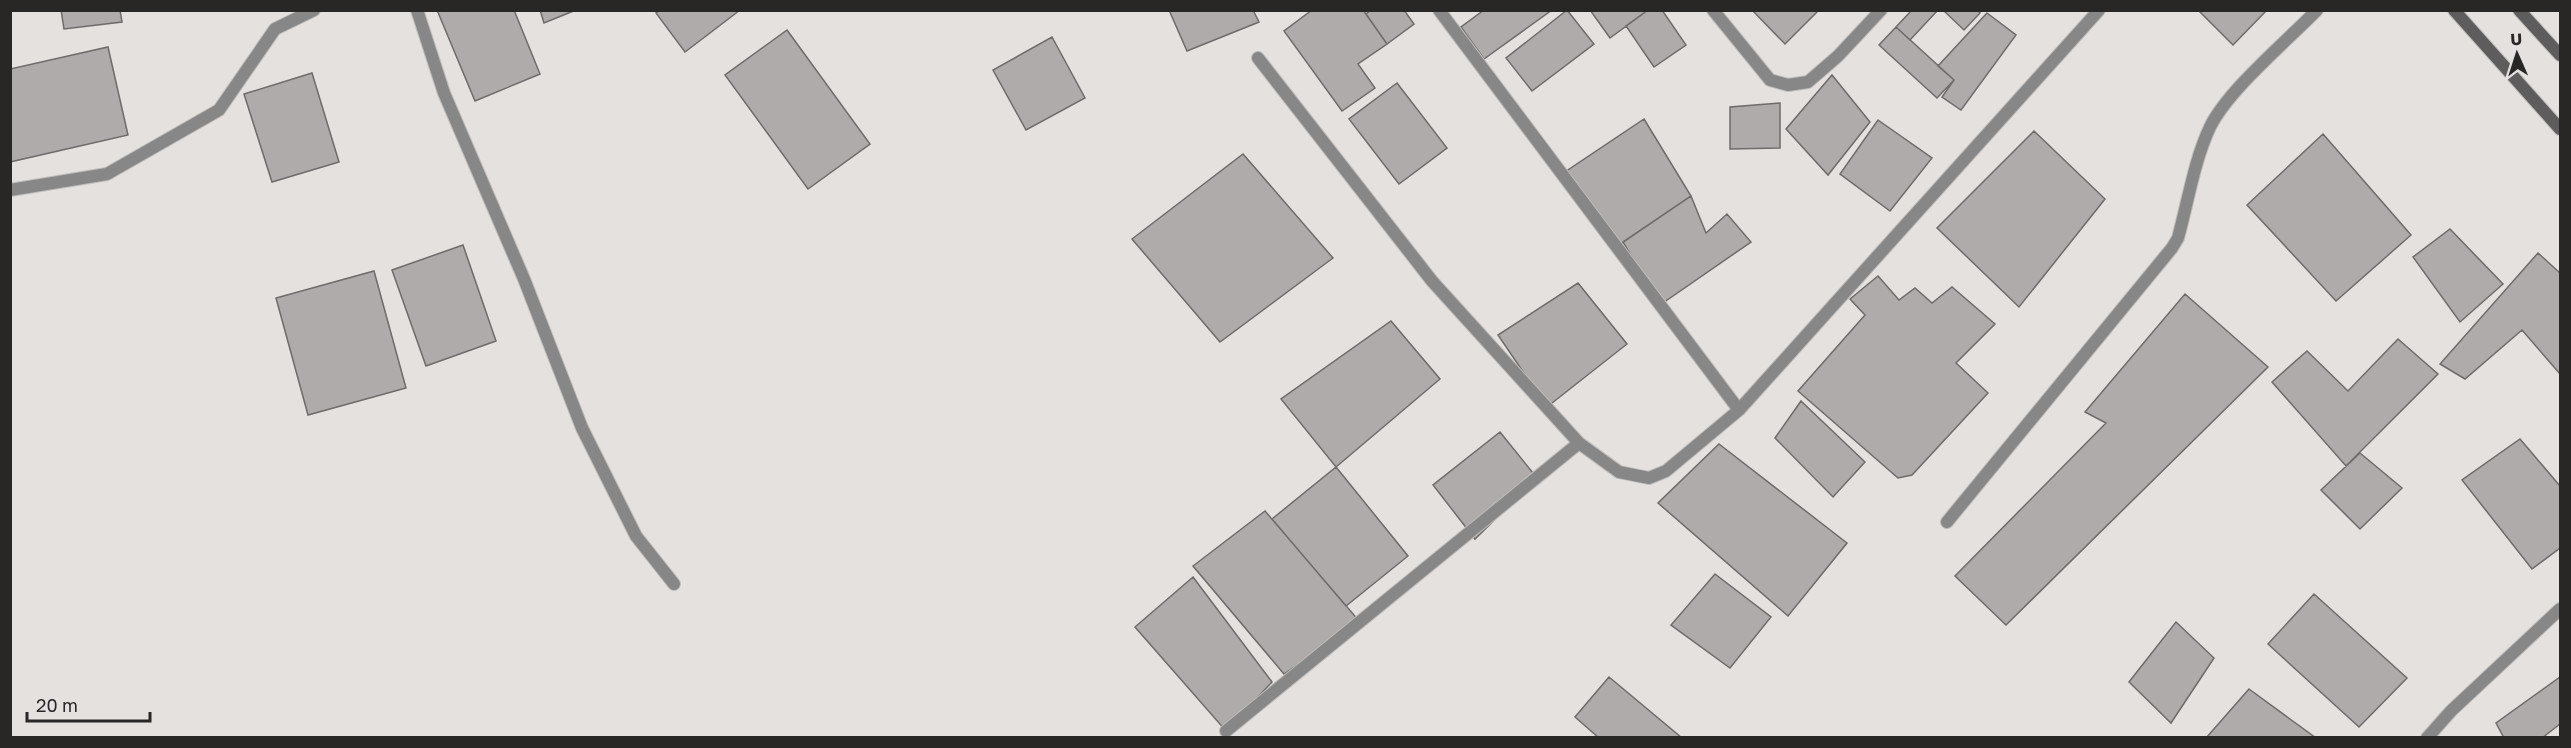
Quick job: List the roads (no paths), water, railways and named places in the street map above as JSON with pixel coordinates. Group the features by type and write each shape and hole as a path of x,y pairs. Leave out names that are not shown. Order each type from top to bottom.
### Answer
{"main road":[{"path":"2454,10 2560,129"},
{"path":"2519,10 2560,55"}],"street":[{"path":"10,190 107,174 219,110 275,29 314,10"},
{"path":"417,10 444,93 524,279 582,428 636,536 674,584"},
{"path":"1439,10 1739,410"},
{"path":"1713,10 1770,80 1788,85 1808,82 1838,56 1881,10"},
{"path":"1258,58 1432,281 1579,443 1619,472 1649,478 1666,471 1739,410 2099,10"},
{"path":"1947,522 2172,248 2178,238 2201,151 2219,112 2317,10"},
{"path":"1226,731 1579,443"},
{"path":"2427,738 2451,711 2560,609"}]}
